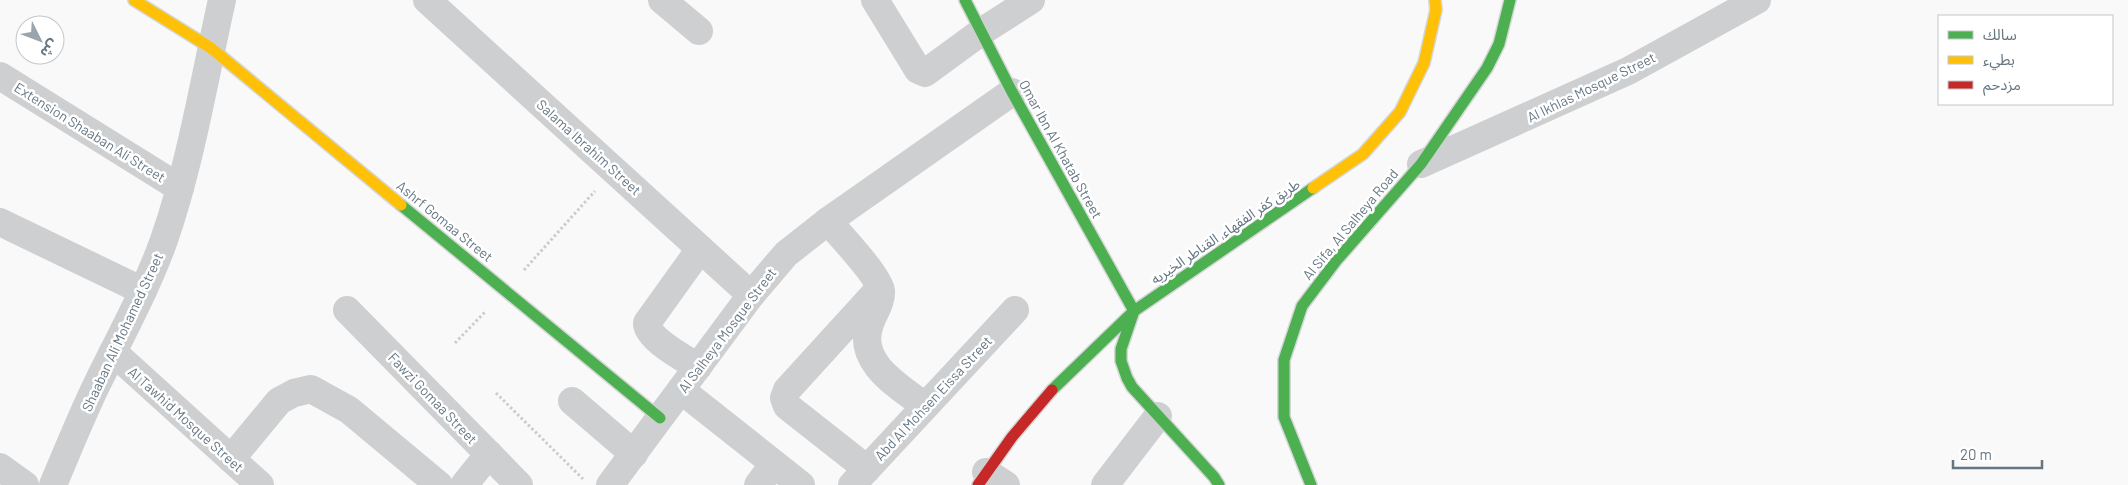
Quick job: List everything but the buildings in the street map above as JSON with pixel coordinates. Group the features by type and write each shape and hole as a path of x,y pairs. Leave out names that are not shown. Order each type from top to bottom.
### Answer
{"street":[{"name":"Ashrf Gomaa Street","path":"134,0 211,48 660,418"},
{"name":"Shaaban Ali Mohamed Street","path":"53,485 113,352 143,291 164,240 180,188 222,0"},
{"name":"Salama Ibrahim Street","path":"427,0 751,294"},
{"path":"662,0 699,31"},
{"path":"875,0 918,70 922,73 927,72 980,32 1031,0"},
{"name":"Omar Ibn Al Khatab Street","path":"965,0 1012,92 1134,311"},
{"name":"طريق كفر الفقهاء, القناطر الخيريه","path":"990,481 1031,414 1074,366 1134,311 1364,154 1400,112 1424,64 1436,10 1435,0"},
{"name":"Al Sifa, Al Salheya Road","path":"1311,485 1284,417 1284,360 1302,306 1336,261 1420,164 1487,68 1498,44 1510,0"},
{"name":"Al Ikhlas Mosque Street","path":"1420,164 1628,71 1757,0"},
{"name":"Extension Shaaban Ali Street","path":"0,76 180,188"},
{"name":"Al Salheya Mosque Street","path":"610,485 682,390 751,294 786,254 828,221 1012,92"},
{"path":"828,221 876,279 880,288 880,299 868,326 866,345 875,364 891,380 925,406"},
{"path":"0,222 143,291"},
{"path":"698,367 656,339 647,327 650,316 700,249"},
{"path":"859,477 788,406 784,398 787,390 880,288"},
{"name":"Fawzi Gomaa Street","path":"347,310 519,485"},
{"name":"Abd Al Mohsen Eissa Street","path":"859,477 1015,310"},
{"path":"1134,311 1126,330 1120,360 1132,387 1219,485"},
{"name":"Al Tawhid Mosque Street","path":"113,352 260,485"},
{"path":"231,459 279,401 294,393 311,389 348,410 439,485"},
{"path":"682,390 801,485"},
{"path":"572,401 634,454"},
{"path":"1105,485 1158,416"},
{"path":"464,485 489,454"},
{"path":"758,485 774,464"},
{"path":"0,467 25,485"}],"path":[{"path":"455,343 506,290 614,170"},
{"path":"496,393 588,485"}],"traffic: fast":[{"path":"965,0 1012,92 1134,311 1052,390"},
{"path":"1311,485 1284,417 1284,360 1302,306 1336,261 1421,164 1487,68 1499,44 1510,0"},
{"path":"1219,485 1214,477 1132,387 1121,361 1121,349 1134,311 1313,188"},
{"path":"401,205 660,418"}],"traffic: slow":[{"path":"134,0 211,48 401,205"},
{"path":"1313,188 1363,154 1400,112 1424,63 1436,10 1435,0"}],"traffic: jam":[{"path":"978,485 1012,437 1052,390"}]}
